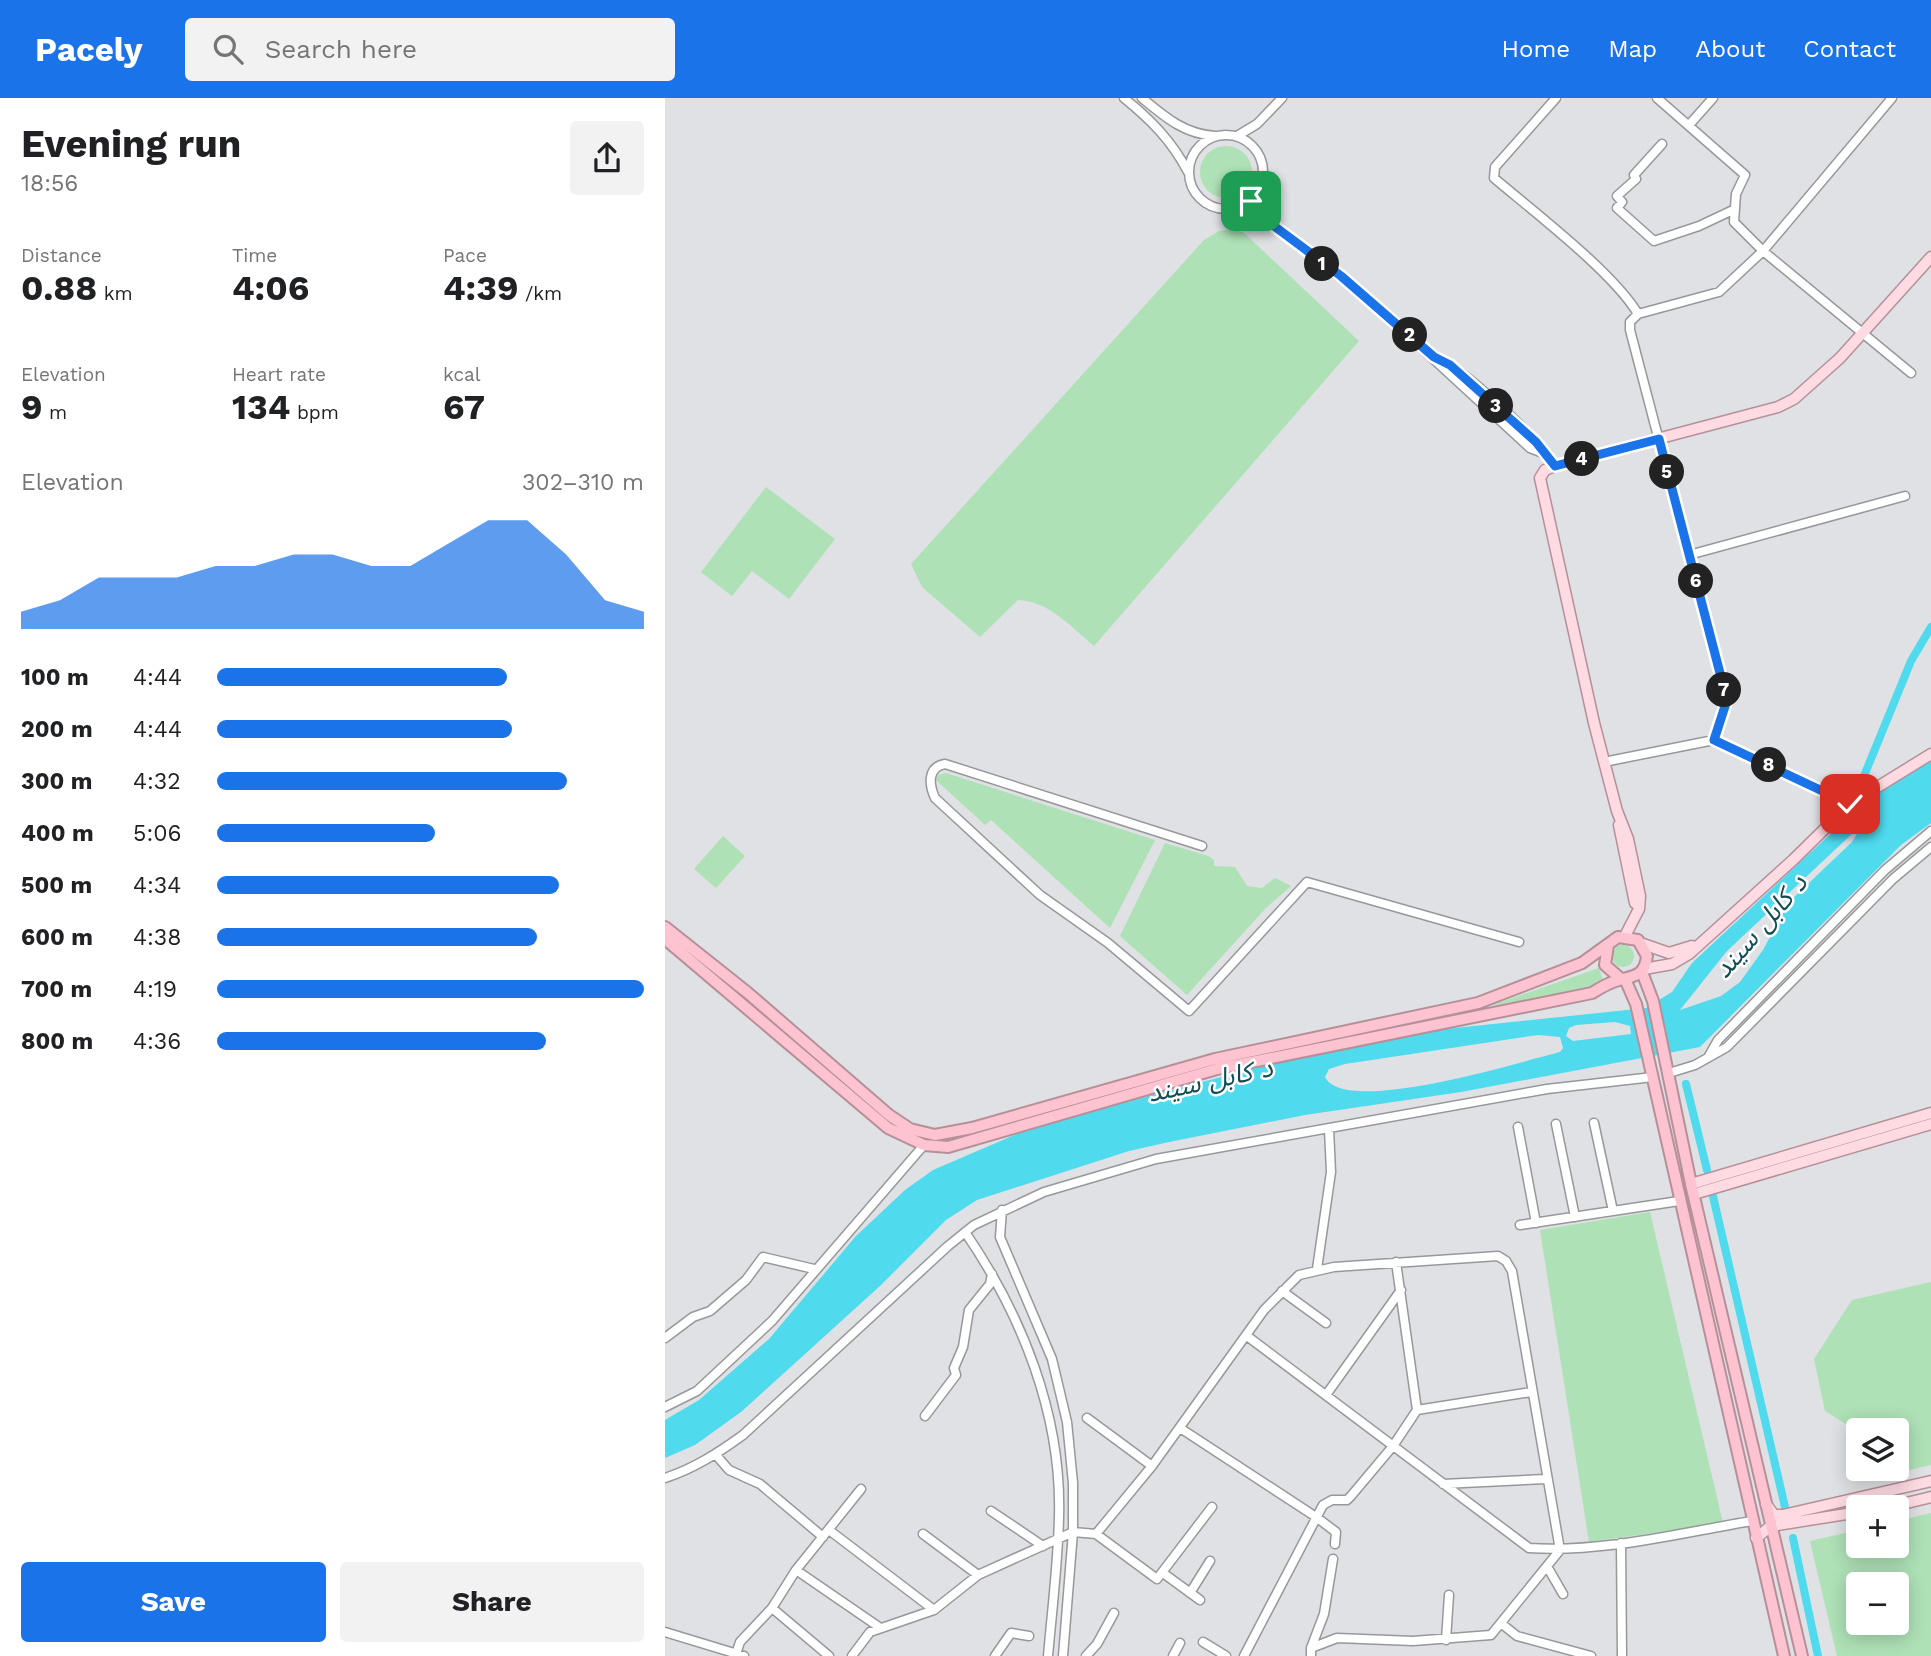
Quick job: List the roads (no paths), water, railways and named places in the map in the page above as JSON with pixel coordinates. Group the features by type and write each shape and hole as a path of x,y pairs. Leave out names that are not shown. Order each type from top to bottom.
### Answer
{"highway":[{"path":"665,927 748,993 889,1115 910,1129 935,1135 1025,1115 1215,1059 1478,1003 1581,963 1622,936 1643,944 1647,956 1643,970 1653,1000 1693,1189 1802,1656"},
{"path":"665,939 888,1128 924,1145 948,1147 1217,1069 1592,993 1643,970"},
{"path":"1608,945 1605,965 1614,976 1623,979 1636,1004 1784,1656"},
{"path":"1737,1455 1752,1444"}],"main road":[{"path":"1622,936 1641,901 1628,839 1617,811 1604,762 1540,478 1542,472 1555,466 1778,407 1794,399 1840,358 1931,257"},
{"path":"1643,970 1672,964 1689,954 1793,860 1850,804 1931,754"},
{"path":"1643,944 1669,953 1683,951 1702,940"},
{"path":"1693,1189 1931,1113"},
{"path":"1693,1189 1931,1124"},
{"path":"1765,1503 1775,1514 1783,1515 1931,1481"},
{"path":"1909,1502 1931,1497"},
{"path":"1756,1538 1771,1526 1846,1514"}],"street":[{"path":"1124,98 1161,131 1176,149 1188,173 1191,188 1202,202 1218,209 1240,207 1270,223 1365,296 1434,357 1450,365 1548,454 1555,466"},
{"path":"1142,98 1177,126 1196,135 1215,136 1237,136 1257,124 1282,98"},
{"path":"1556,98 1495,167 1493,178 1596,268 1630,302 1638,314"},
{"path":"1657,98 1745,175 1736,194 1734,222 1763,251 1911,373"},
{"path":"1689,125 1713,98"},
{"path":"1714,740 1727,700 1630,322 1638,314 1714,295 1763,251 1892,98"},
{"path":"1188,173 1191,157 1201,144 1215,136"},
{"path":"1237,136 1253,146 1262,162 1258,191 1240,207"},
{"path":"1663,144 1634,175 1636,179 1617,197 1622,202 1617,208 1654,241 1699,226 1733,209"},
{"path":"1689,555 1905,496"},
{"path":"1604,762 1714,740 1850,804"},
{"path":"1202,846 957,767 939,765 932,772 929,785 935,798 1040,895 1108,943 1189,1011 1307,883 1519,942"},
{"path":"1707,1058 1718,1040 1885,870 1931,831"},
{"path":"1669,1073 1727,1047 1893,879 1931,847"},
{"path":"1885,870 1893,879"},
{"path":"665,1478 686,1471 716,1455 753,1426 907,1282 965,1232 1002,1210 1044,1192 1145,1162 1547,1089 1653,1077"},
{"path":"1594,1123 1613,1211"},
{"path":"1556,1124 1575,1217"},
{"path":"1518,1127 1536,1223"},
{"path":"1317,1269 1331,1172 1329,1129"},
{"path":"665,1407 697,1391 772,1321 814,1269 924,1145"},
{"path":"1520,1225 1679,1201"},
{"path":"1002,1210 1000,1237 1052,1359 1067,1422 1073,1483 1073,1532 1063,1656"},
{"path":"965,1232 992,1274 1033,1357 1042,1388 1058,1487 1058,1539 1048,1656"},
{"path":"665,1338 693,1317 709,1311 746,1280 763,1256 814,1269"},
{"path":"1096,1534 1152,1466 1282,1291 1299,1275 1317,1269 1498,1256 1506,1261 1512,1271 1545,1479 1560,1550 1491,1635 1446,1640 1338,1638 1311,1652"},
{"path":"1244,1656 1316,1517 1327,1502 1347,1500 1393,1446 1417,1410 1396,1262"},
{"path":"925,1416 956,1375 954,1368 963,1347 969,1310 990,1284 992,1274"},
{"path":"1326,1395 1401,1290"},
{"path":"1282,1291 1326,1323"},
{"path":"1247,1336 1528,1548 1560,1550 1621,1543 1752,1521"},
{"path":"1417,1410 1531,1392"},
{"path":"1087,1418 1152,1466"},
{"path":"1180,1428 1316,1517 1336,1532 1335,1544"},
{"path":"716,1455 729,1470 762,1485 826,1534 934,1609"},
{"path":"1443,1484 1545,1479"},
{"path":"665,1632 740,1655 740,1642 772,1608 796,1570 861,1489"},
{"path":"852,1656 870,1632 934,1609 978,1575 1073,1532 1096,1534 1157,1579 1212,1507"},
{"path":"991,1511 1043,1546"},
{"path":"923,1534 978,1575"},
{"path":"1621,1543 1622,1656"},
{"path":"1311,1652 1324,1614 1332,1559"},
{"path":"1190,1593 1210,1561"},
{"path":"1548,1568 1563,1594"},
{"path":"796,1570 879,1627"},
{"path":"1163,1573 1200,1600"},
{"path":"1446,1640 1449,1595"},
{"path":"772,1608 829,1656"},
{"path":"1086,1656 1097,1644 1114,1613"},
{"path":"1502,1624 1517,1636 1591,1656"},
{"path":"995,1656 1011,1633 1028,1636"},
{"path":"1203,1642 1226,1656"},
{"path":"1173,1656 1180,1643"}],"water":[{"name":"د کابل سيند","path":"1931,759 1931,823 1901,845 1700,1047 1461,1092 1305,1115 1169,1142 1129,1151 977,1200 946,1220 880,1286 741,1412 695,1445 665,1458 665,1420 699,1400 769,1339 856,1236 905,1190 933,1170 1038,1125 1271,1064 1408,1033 1646,1008 1672,992 1692,963 1839,826 1858,817 1864,801","holes":["1854,832 1857,834 1852,842 1789,902 1763,950 1740,982 1721,996 1680,1010 1727,951","1615,1022 1630,1026 1631,1034 1573,1041 1566,1036 1569,1028","1538,1035 1560,1037 1563,1048 1560,1052 1474,1074 1398,1089 1365,1091 1339,1088 1325,1077 1329,1069 1345,1064"]}],"waterway":[{"path":"1864,776 1911,661 1931,627"},
{"path":"1686,1084 1707,1170"},
{"path":"1712,1192 1785,1507"},
{"path":"1793,1538 1818,1656"}]}
